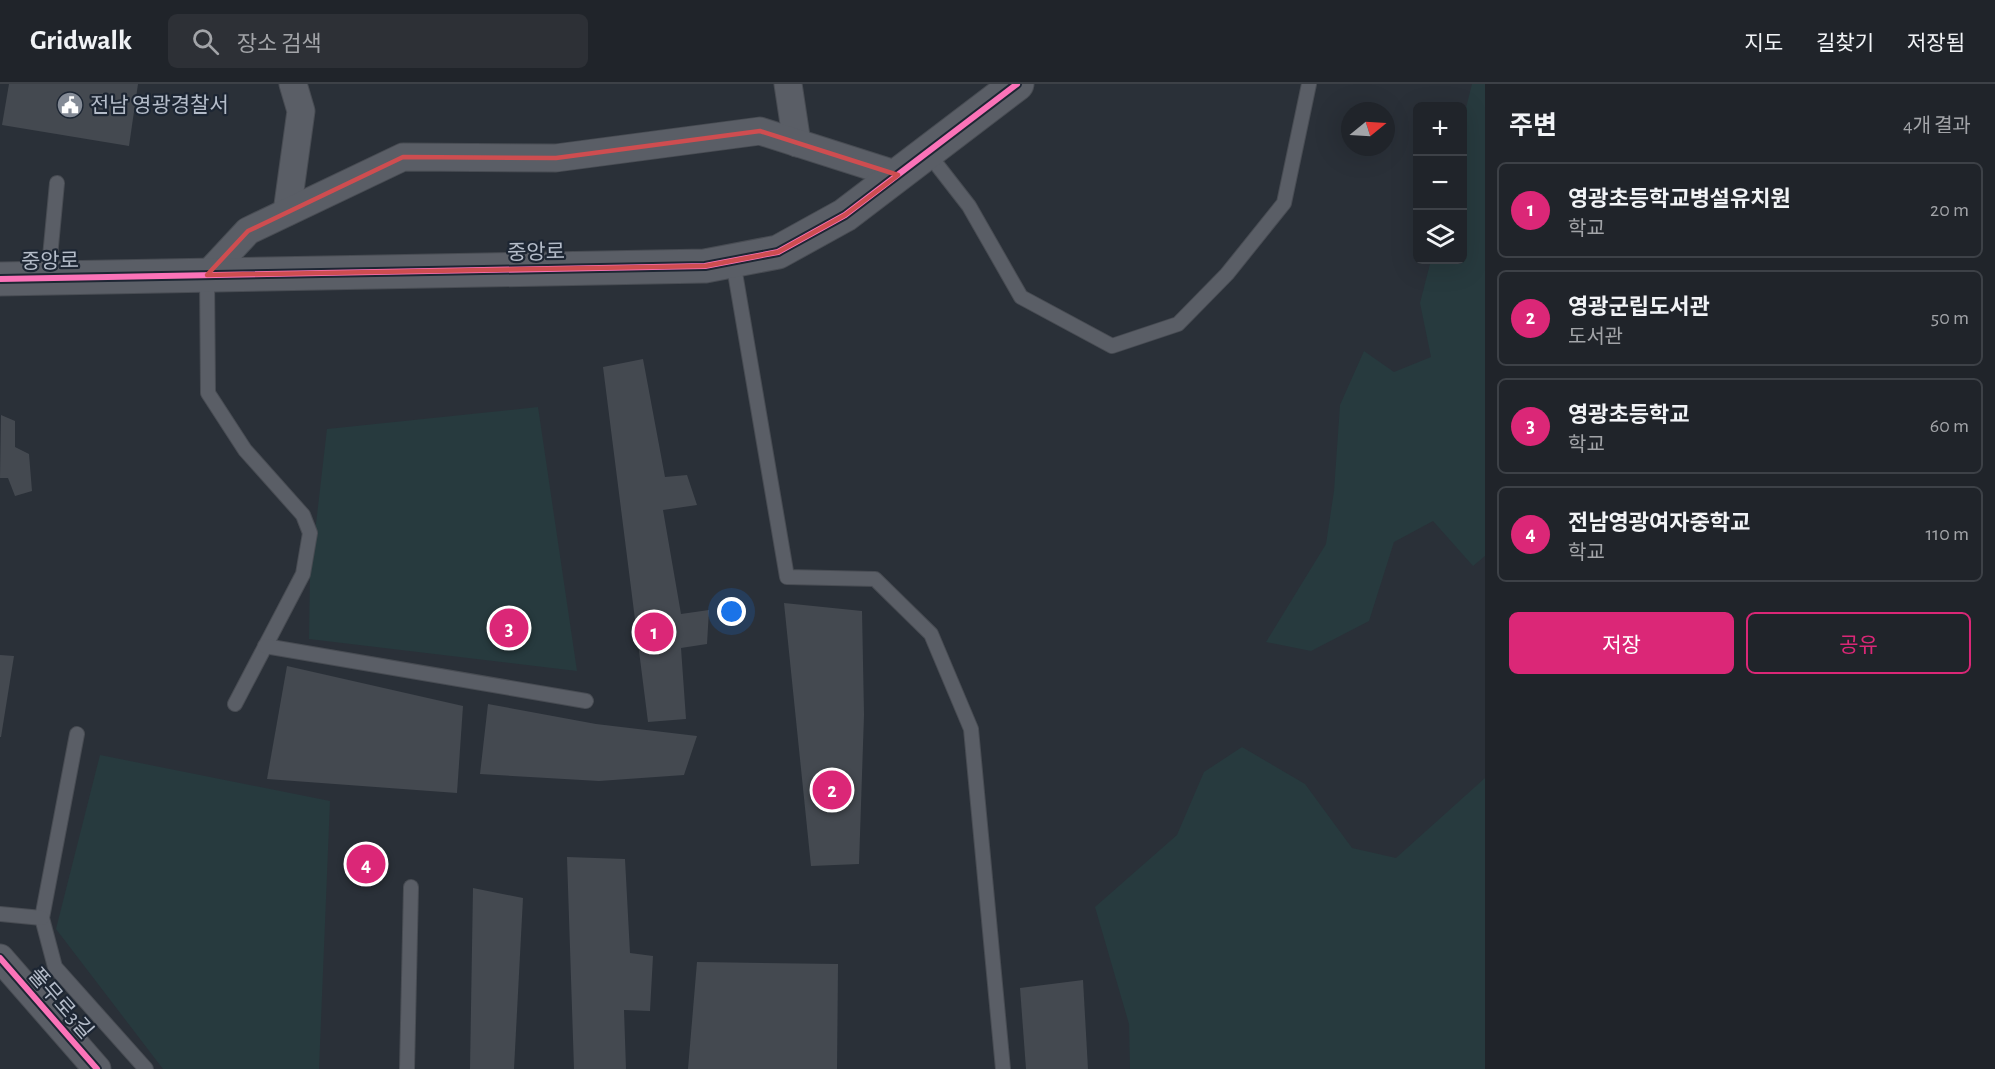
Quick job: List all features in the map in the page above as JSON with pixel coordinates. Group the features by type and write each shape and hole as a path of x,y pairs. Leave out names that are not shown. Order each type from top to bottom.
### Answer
{"street":[{"path":"288,212 301,111 293,84"},
{"path":"789,84 797,143"},
{"name":"중앙로","path":"0,279 705,266 733,261 778,252 845,215 1017,84"},
{"path":"207,275 248,231 404,157 556,158 760,131 898,175"},
{"name":"풀무로3길","path":"0,958 97,1069"}],"lane":[{"path":"927,152 969,206 1021,297 1112,346 1178,324 1227,274 1284,203 1309,84"},
{"path":"48,278 57,183"},
{"path":"733,261 787,577 875,579 931,634 971,729 1003,1069"},
{"path":"207,275 208,393 245,450 303,515 310,533 303,574 235,704"},
{"path":"265,646 586,701"},
{"path":"77,734 42,918 55,967 146,1069"},
{"path":"407,1069 411,887"},
{"path":"0,914 42,918"}],"highlighted area":[{"path":"760,131 898,175 845,215 778,252 705,266 207,275 248,231 403,157 556,158"}],"green space":[{"path":"1472,84 1485,84 1485,556 1473,566 1433,521 1394,542 1369,621 1311,651 1266,642 1326,544 1334,491 1340,405 1364,351 1394,372 1431,357 1420,303 1430,264 1467,264 1467,104"},
{"path":"538,407 577,671 309,639 310,576 327,429"},
{"path":"1242,747 1305,784 1352,848 1396,858 1485,778 1485,1069 1130,1069 1129,1024 1095,907 1177,835 1204,772"},
{"path":"100,755 330,801 319,1069 163,1069 56,929"}],"building":[{"name":"전남 영광경찰서","path":"9,84 138,84 129,146 2,125"},
{"path":"643,359 665,477 687,475 697,505 663,510 681,614 709,610 707,644 681,648 686,719 648,722 603,367"},
{"path":"1,415 15,421 15,447 29,454 32,491 15,496 8,478 0,478"},
{"path":"784,603 862,611 864,715 859,864 811,866"},
{"path":"0,655 14,656 1,737 0,737"},
{"path":"287,666 463,706 457,793 267,779"},
{"path":"488,704 596,724 697,736 684,775 599,781 480,774"},
{"path":"567,857 625,859 630,953 653,956 650,1011 624,1010 626,1069 574,1069"},
{"path":"473,888 523,898 514,1069 470,1069"},
{"path":"697,962 838,964 837,1069 688,1069"},
{"path":"1083,980 1088,1069 1026,1069 1020,988"}],"cycle path":[{"path":"0,279 705,266 778,252 845,215 1017,84"},
{"path":"0,958 97,1069"}],"place":[{"name":"전남 영광경찰서","path":"70,105"},
{"name":"영광초등학교","path":"509,628"},
{"name":"영광초등학교병설유치원","path":"654,632"},
{"name":"영광군립도서관","path":"832,790"},
{"name":"전남영광여자중학교","path":"366,864"}]}
